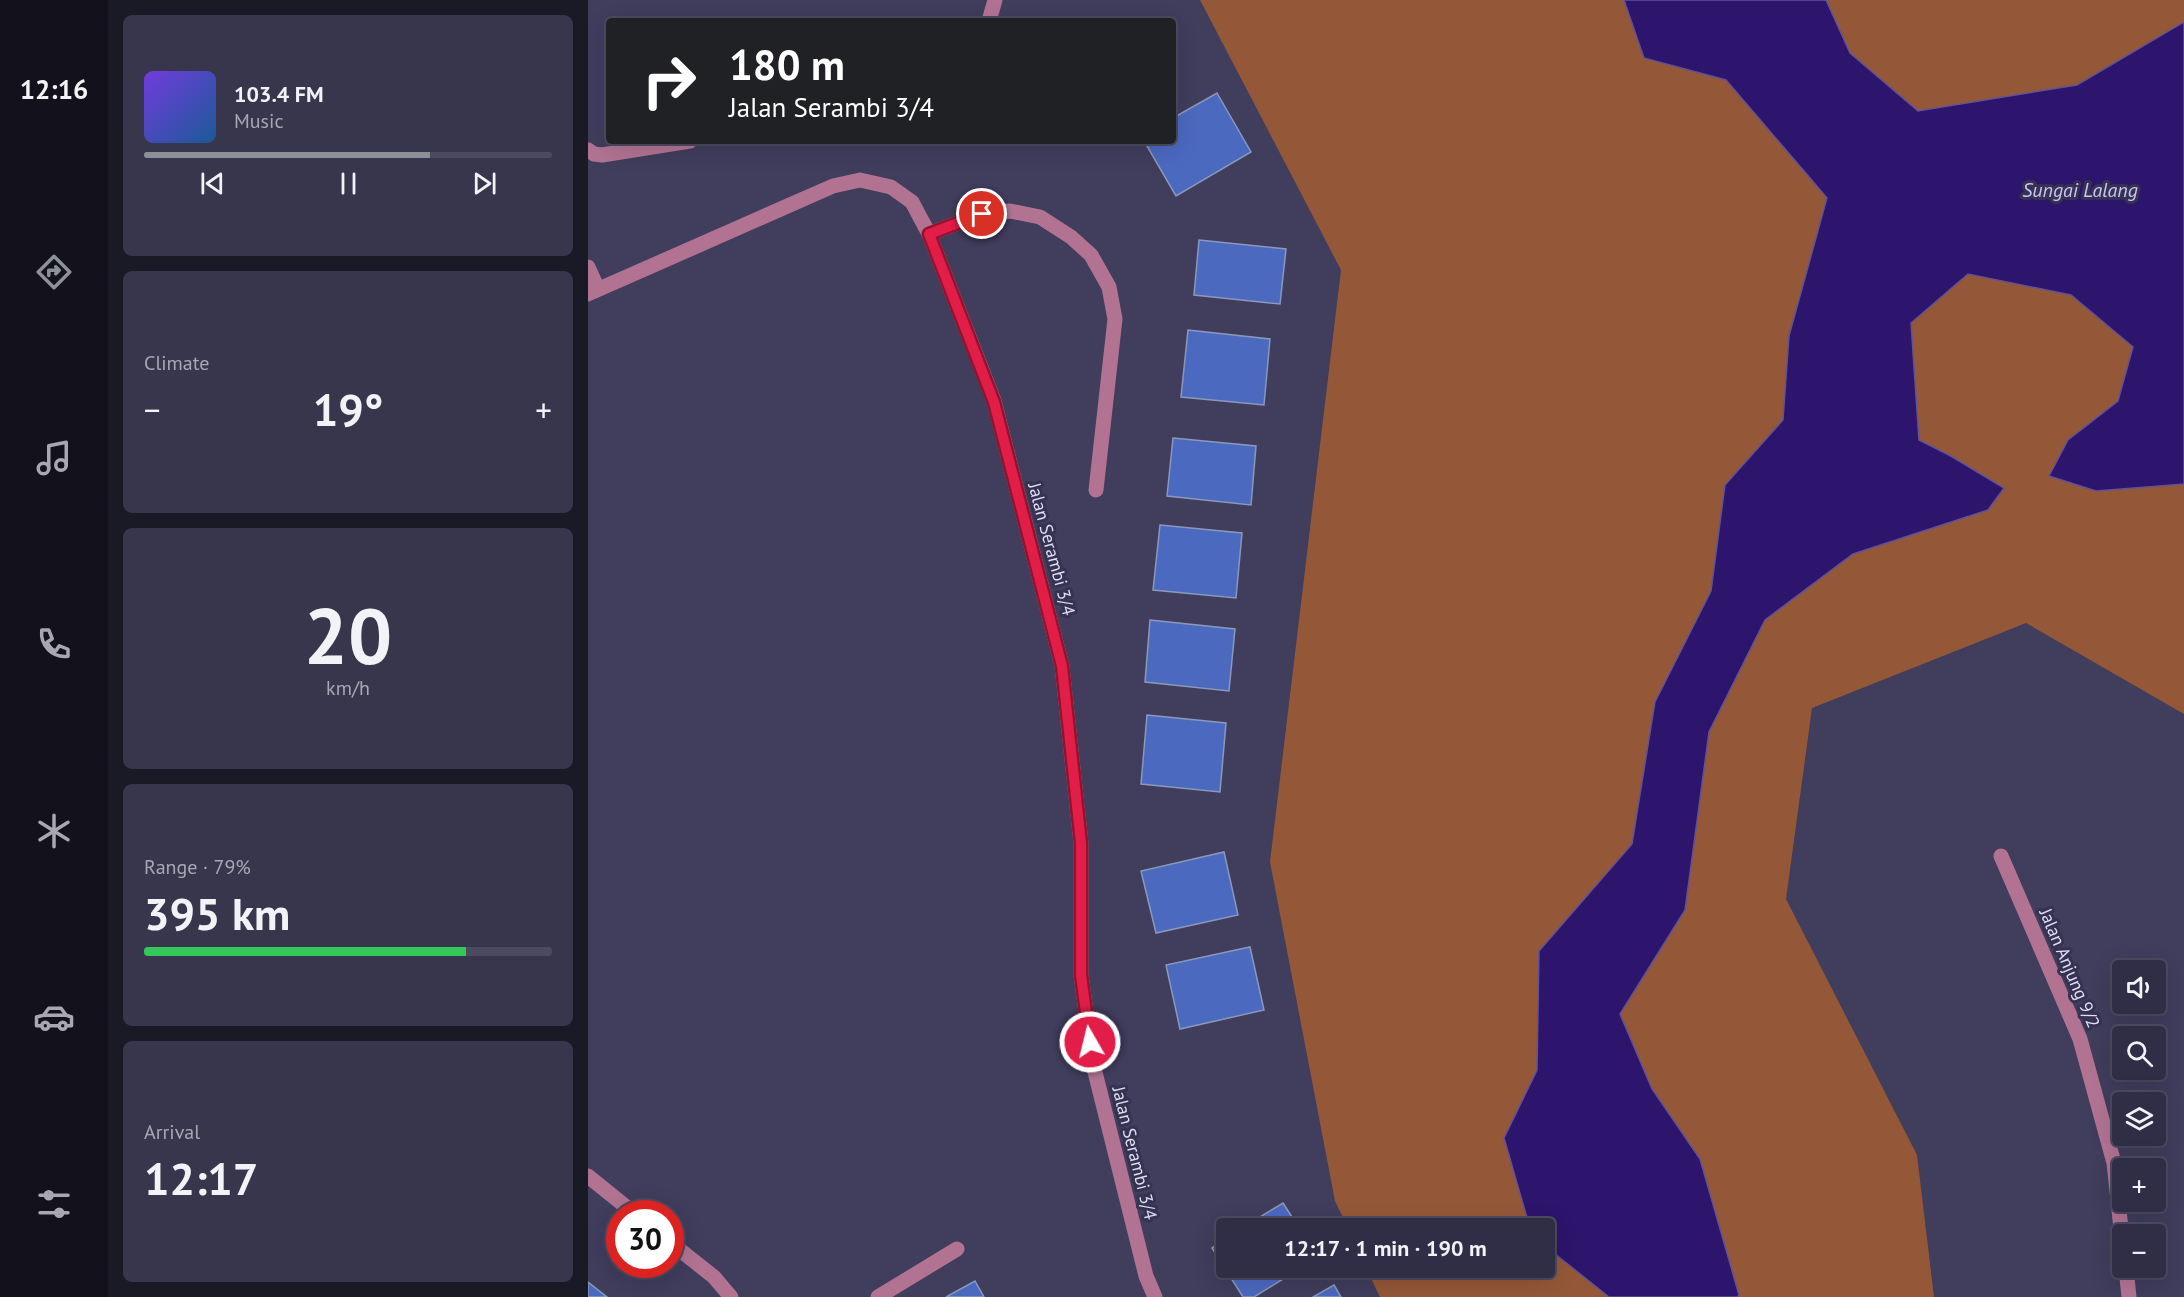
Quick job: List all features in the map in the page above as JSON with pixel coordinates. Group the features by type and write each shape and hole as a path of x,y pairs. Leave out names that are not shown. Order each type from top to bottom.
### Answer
{"street":[{"path":"990,18 995,0"},
{"path":"588,150 602,155 671,144"},
{"name":"Jalan Serambi 3/4","path":"593,292 833,186 860,180 891,188 912,202 929,234 994,402 1062,666 1081,843 1081,975 1093,1064 1146,1276 1155,1297"},
{"path":"929,234 982,214 1010,211 1040,217 1071,237 1090,255 1109,287 1115,319 1096,490"},
{"path":"588,267 593,292"},
{"name":"Jalan Anjung 9/2","path":"2001,856 2080,1039 2114,1163 2121,1224"},
{"path":"588,1176 618,1200"},
{"path":"878,1297 957,1249"},
{"path":"684,1253 714,1277 731,1297"},
{"path":"2127,1278 2129,1297"}],"shaded area":[{"path":"1200,0 2184,0 2184,714 2026,623 1812,708 1786,899 1917,1155 1934,1297 1380,1297 1371,1278 1555,1278 1555,1218 1343,1218 1335,1201 1270,862 1341,270"}],"water":[{"name":"Sungai Lalang","path":"1624,0 1826,0 1850,53 1918,111 2077,85 2184,22 2184,484 2096,491 2049,476 2068,440 2118,401 2133,347 2071,295 1968,274 1911,323 1919,440 2004,488 1988,510 1853,554 1765,620 1709,732 1685,910 1620,1014 1652,1089 1700,1159 1739,1295 1737,1297 1609,1297 1555,1254 1555,1218 1527,1218 1504,1138 1537,1070 1539,951 1632,844 1655,702 1711,591 1725,485 1783,420 1789,336 1827,198 1726,80 1644,58"}],"building":[{"path":"1217,93 1251,152 1176,196 1146,144 1176,144 1176,116"},
{"path":"1199,240 1286,249 1280,304 1194,295"},
{"path":"1188,330 1270,339 1264,405 1181,397"},
{"path":"1173,438 1256,446 1251,505 1167,496"},
{"path":"1160,525 1242,533 1236,598 1153,590"},
{"path":"1150,620 1235,629 1229,691 1145,682"},
{"path":"1147,715 1226,723 1220,792 1141,784"},
{"path":"1224,852 1238,915 1156,933 1141,871"},
{"path":"1250,947 1264,1010 1180,1029 1166,965"},
{"path":"1283,1203 1293,1218 1258,1218"},
{"path":"1231,1278 1285,1278 1254,1297 1243,1297"},
{"path":"975,1281 984,1297 946,1297"},
{"path":"588,1282 607,1297 588,1297"},
{"path":"1334,1285 1341,1297 1313,1297"}],"route":[{"path":"982,214 929,234 994,402 1062,666 1081,843 1081,975 1090,1042"}]}
